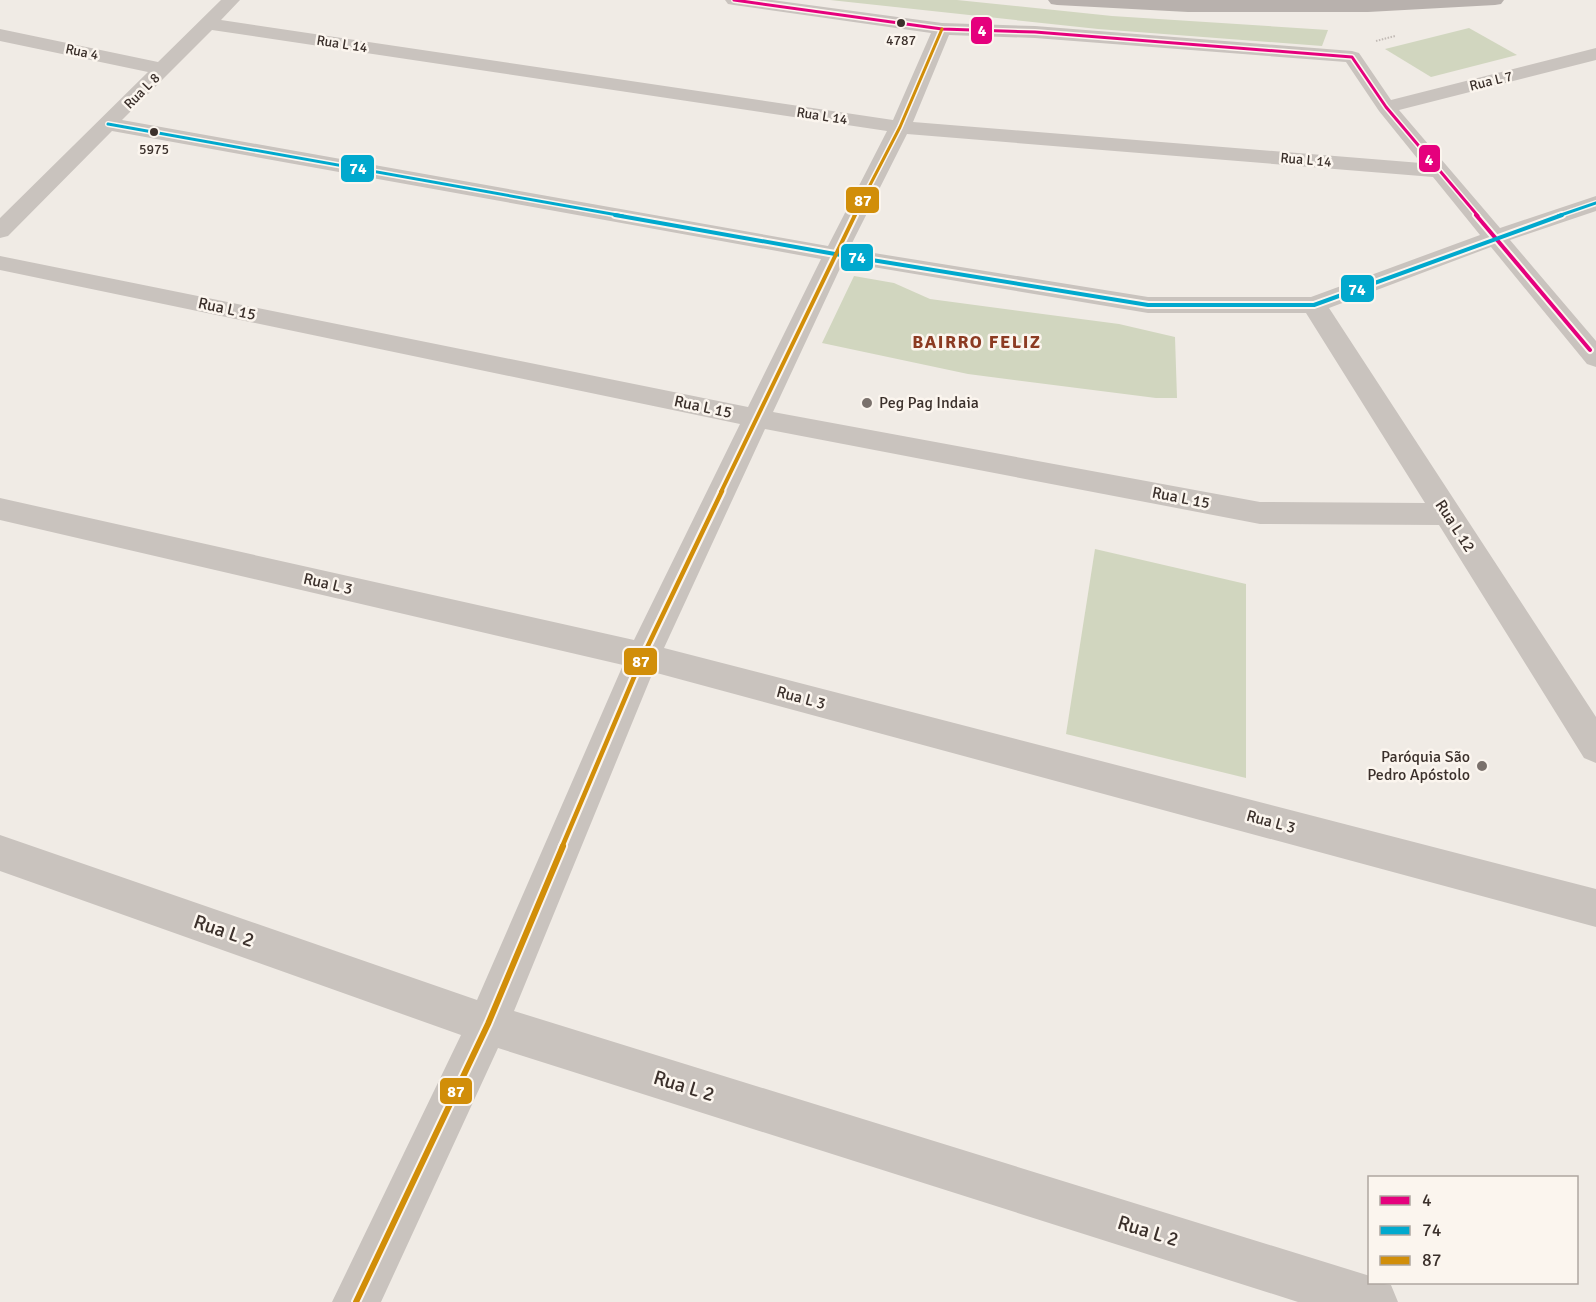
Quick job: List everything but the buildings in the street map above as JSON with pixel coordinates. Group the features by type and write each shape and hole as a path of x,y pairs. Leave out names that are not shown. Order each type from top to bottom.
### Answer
{"main road":[{"path":"1057,0 1188,7 1334,7 1495,0"}],"street":[{"name":"Rua L 8","path":"0,231 231,0"},
{"path":"734,0 942,28 1035,32 1352,57 1386,107 1596,358"},
{"name":"Rua L 14","path":"209,24 900,127 1440,171"},
{"path":"357,1302 488,1024 644,656 835,254 900,127 942,28"},
{"name":"Rua 4","path":"0,35 163,69"},
{"name":"Rua L 7","path":"1386,107 1596,54"},
{"path":"108,124 835,254 1148,305 1314,305 1496,237 1596,203"},
{"name":"Rua L 15","path":"0,262 757,418 1260,513 1447,514"},
{"name":"Rua L 12","path":"1314,305 1596,747"},
{"name":"Rua L 3","path":"0,509 644,656 1596,908"},
{"name":"Rua L 2","path":"0,853 488,1024 1374,1302"}],"green space":[{"path":"830,0 957,0 1112,16 1328,30 1322,46 1098,29"},
{"path":"1469,28 1517,55 1431,77 1385,49"},
{"path":"854,276 894,283 930,299 1119,324 1175,337 1177,398 1156,398 968,374 822,343"},
{"path":"1095,549 1246,584 1246,778 1066,734"}],"transit line":[{"name":"4","path":"734,0 942,29 1035,32 1352,57 1386,107 1590,350"},
{"name":"87","path":"356,1302 488,1024 643,656 835,254 900,127 942,29"},
{"name":"74","path":"108,124 835,254 1148,305 1314,305 1496,237 1596,203"}],"place":[{"name":"4787","path":"901,23"},
{"name":"5975","path":"154,132"},
{"name":"Peg Pag Indaia","path":"867,403"},
{"name":"Paróquia São Pedro Apóstolo","path":"1482,766"}],"district":[{"name":"BAIRRO FELIZ","path":"977,342"}]}
